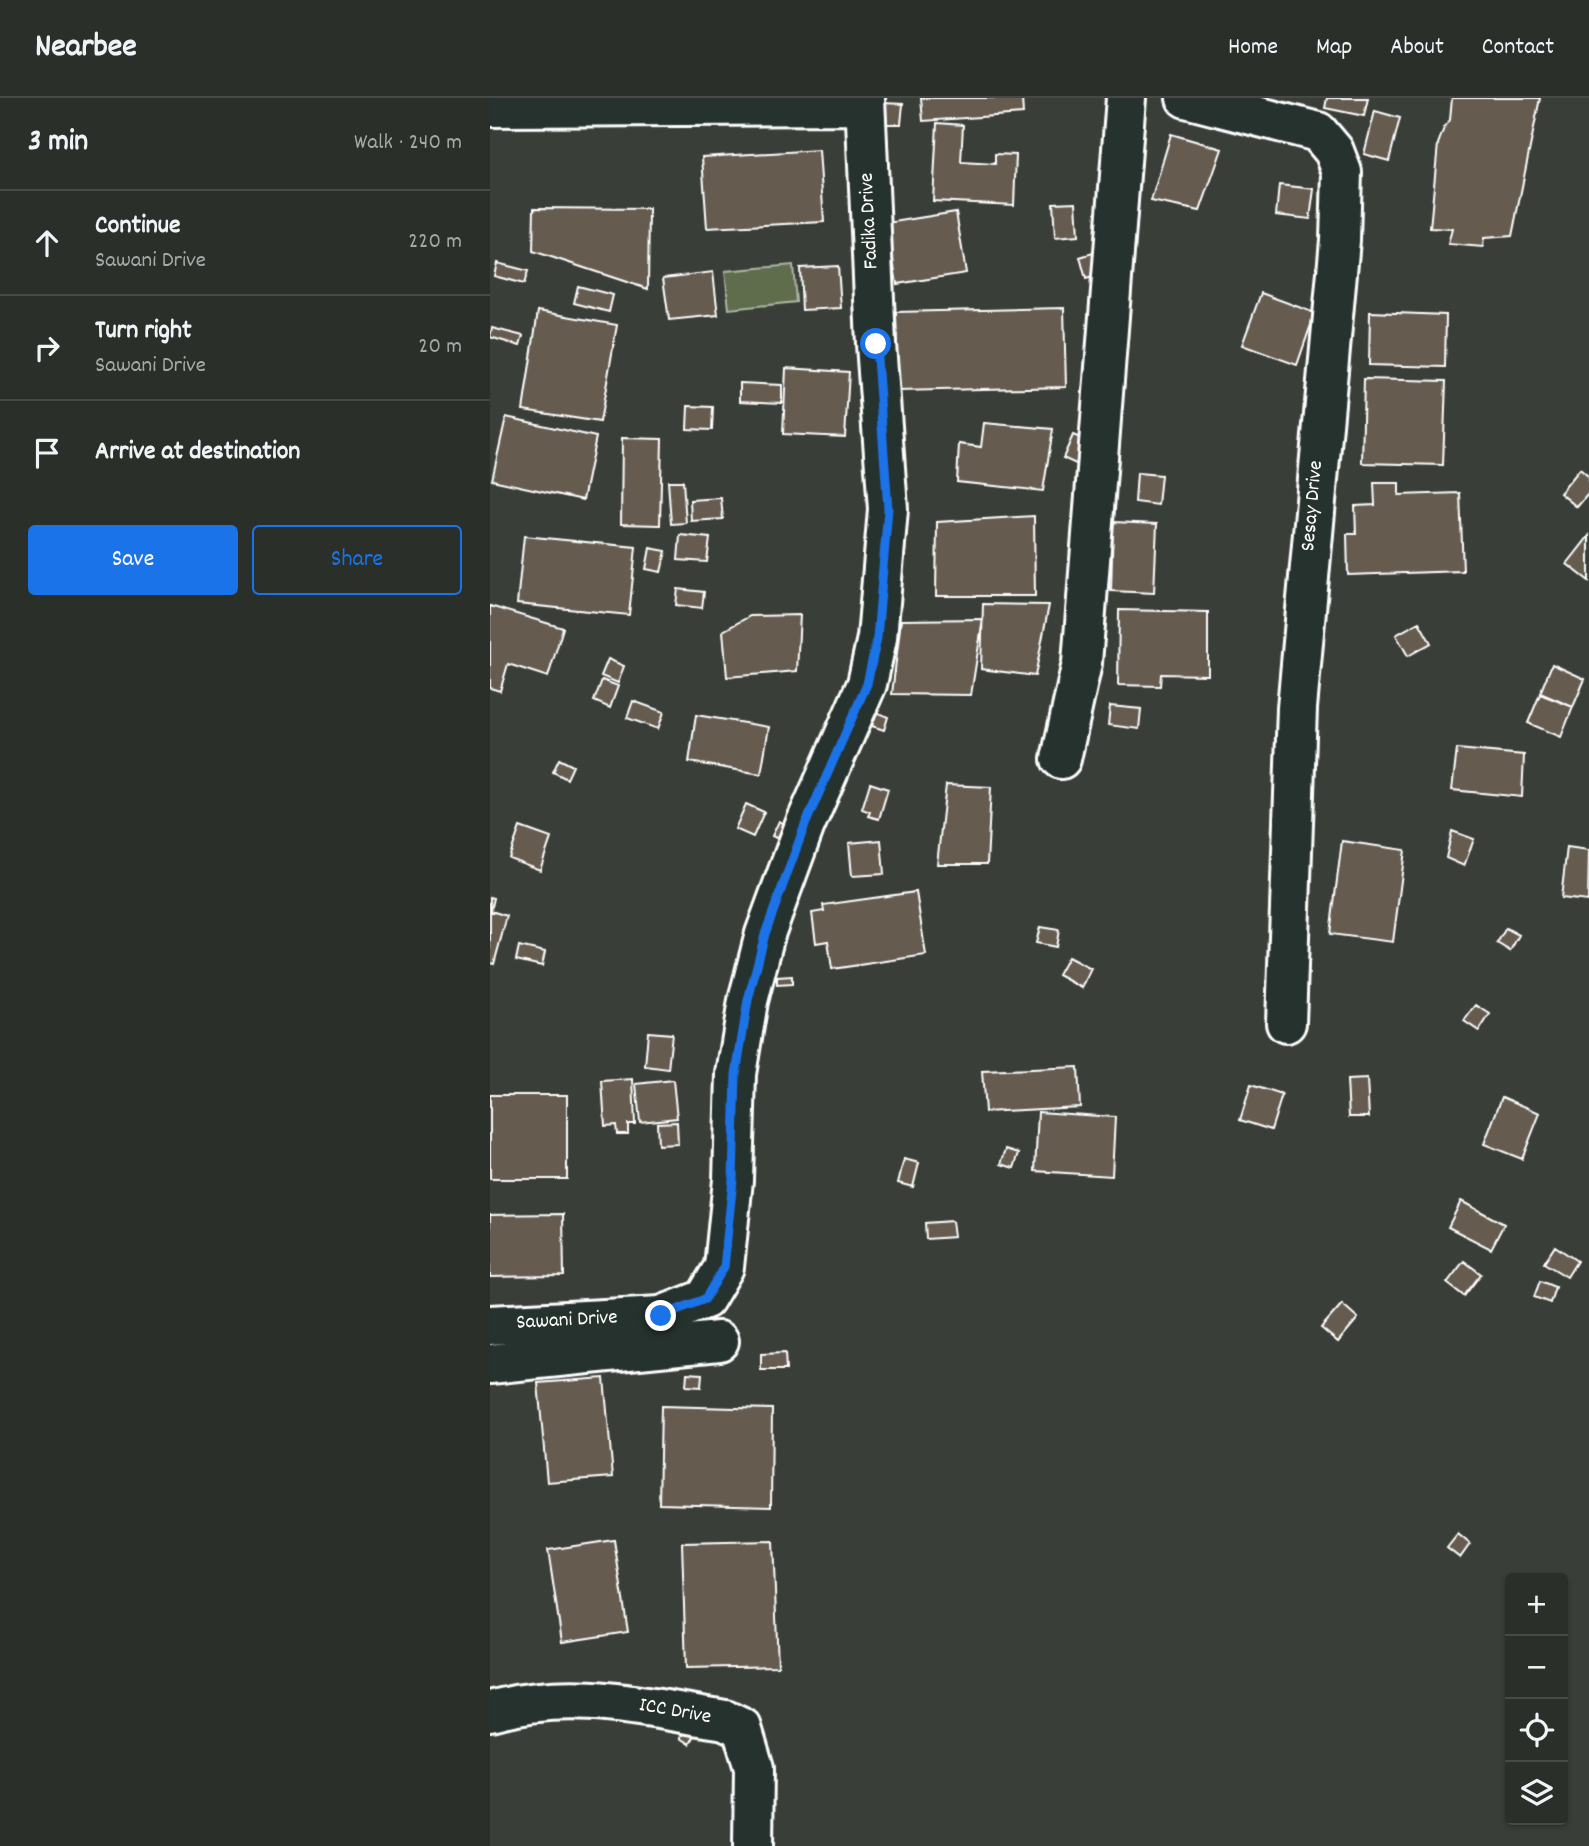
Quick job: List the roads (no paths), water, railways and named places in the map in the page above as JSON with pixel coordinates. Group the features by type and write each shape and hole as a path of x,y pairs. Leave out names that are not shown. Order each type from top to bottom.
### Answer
{"street":[{"path":"1061,759 1082,663 1126,98"},
{"name":"Sesay Drive","path":"1186,98 1318,132 1334,151 1342,172 1340,240 1297,708 1286,1023"},
{"path":"490,107 865,101"},
{"name":"Fadika Drive","path":"865,101 876,344"},
{"name":"Sawani Drive","path":"490,1325 661,1316 705,1299 724,1267 733,1180 736,1074 748,1000 765,934 805,825 867,684 877,638 888,509 876,344"},
{"path":"490,1364 719,1341"},
{"name":"ICC Drive","path":"490,1711 523,1702 596,1699 725,1720 742,1728 754,1768 753,1846"}]}
